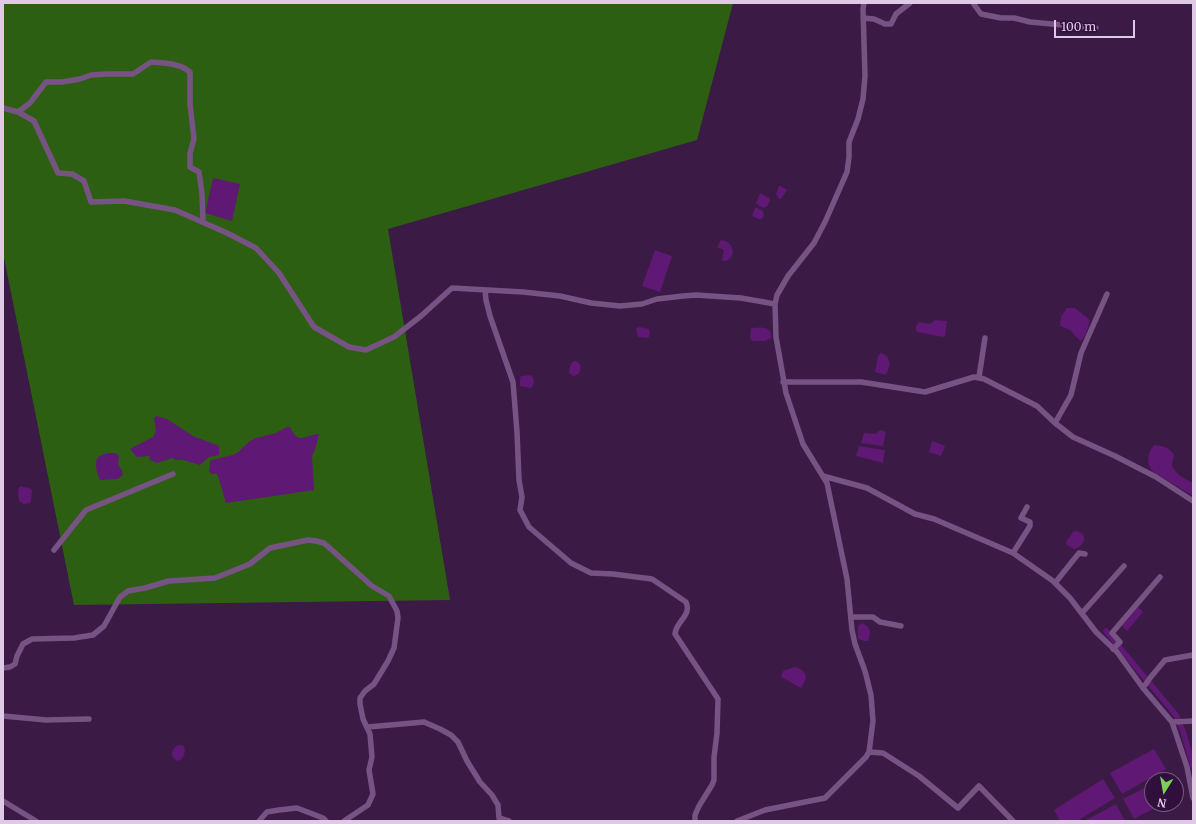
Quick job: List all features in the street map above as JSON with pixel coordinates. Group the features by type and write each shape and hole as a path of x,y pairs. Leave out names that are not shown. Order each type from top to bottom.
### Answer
{"street":[{"path":"737,821 765,810 825,798 866,757 869,752 873,721 871,696 865,671 855,644 847,578 827,483 803,444 783,382 776,337 775,304 776,295 788,276 814,243 847,172 849,142 864,99 864,3"},
{"path":"864,18 874,18 885,24 890,24 896,14 910,3"},
{"path":"973,3 981,14 1001,18 1014,18 1030,22 1096,28"},
{"path":"18,112 30,103 46,82 62,82 80,79 91,75 134,74 151,62 184,67 190,72 190,104 194,139 190,152 190,167 199,172 202,194 203,222"},
{"path":"3,108 18,112 34,121 58,173 72,174 84,181 91,202 124,202 175,210 227,233 256,248 279,273 314,327 349,347 366,350 394,337 421,316 452,288 524,292 560,296 591,303 620,306 642,304 658,299 683,296 741,298 775,304"},
{"path":"485,290 490,316 513,382 519,480 522,497 520,510 529,527 571,563 591,573 652,579 686,602 688,606 688,610 677,627 675,634 718,699 714,780 699,806 695,821"},
{"path":"1055,423 1071,395 1080,353 1107,294"},
{"path":"979,377 985,338"},
{"path":"783,382 861,382 925,392 974,377 979,377 1037,406 1073,437 1156,477 1193,501"},
{"path":"54,550 86,510 173,474"},
{"path":"823,476 867,488 915,514 934,519 1013,552 1055,583 1070,598 1096,632 1113,649 1172,722 1187,767 1193,798"},
{"path":"1013,552 1030,526 1030,522 1022,518 1027,507"},
{"path":"3,668 10,667 15,664 23,644 32,640 74,638 94,635 104,626 120,597 128,592 169,581 215,578 250,564 270,548 308,540 324,543 372,586 389,596 397,611 398,618 394,648 388,661 374,684 360,698 363,719 370,734 372,757 369,770 373,794 368,805 344,821"},
{"path":"1055,583 1079,553 1085,554"},
{"path":"1082,613 1124,566"},
{"path":"1113,649 1120,642 1112,633 1160,577"},
{"path":"851,616 873,617 880,622 901,626"},
{"path":"1144,688 1165,660 1193,655"},
{"path":"3,716 46,720 89,719"},
{"path":"1172,722 1193,721"},
{"path":"368,727 424,722 451,735 458,742 467,761 480,782 492,795 498,805 498,820 509,821"},
{"path":"869,752 883,753 919,776 958,808 980,786 1013,821"},
{"path":"3,801 36,821"},
{"path":"259,821 267,812 297,808 323,818 326,821"}],"green space":[{"path":"3,3 733,3 697,140 388,229 450,600 74,605 3,253"}],"shaded area":[{"path":"213,178 240,184 232,221 205,213"},
{"path":"779,186 787,190 781,199 779,199 776,194"},
{"path":"760,193 770,200 768,205 764,208 756,203"},
{"path":"755,208 763,211 764,216 762,219 752,216"},
{"path":"721,240 730,244 733,252 730,258 722,261 724,250 717,247"},
{"path":"655,250 672,256 660,292 642,286"},
{"path":"1067,308 1075,308 1090,320 1086,334 1081,341 1070,330 1060,326 1061,317"},
{"path":"935,320 947,321 945,336 943,337 916,331 916,326 919,322 930,324"},
{"path":"639,327 649,329 649,337 638,337 636,329"},
{"path":"751,328 768,329 771,334 771,338 765,341 752,341 750,338"},
{"path":"881,353 887,356 890,364 886,375 875,372 878,356"},
{"path":"574,361 580,364 580,370 578,375 573,376 569,373 570,365"},
{"path":"531,375 534,382 531,388 520,386 521,376"},
{"path":"156,416 167,419 193,436 219,446 219,455 209,457 200,465 172,458 157,463 150,460 149,456 137,457 130,449 153,437 156,431 154,418"},
{"path":"290,427 293,433 299,438 319,434 312,456 314,490 226,503 217,474 211,474 209,471 211,460 233,455 250,441 276,433"},
{"path":"880,430 886,432 883,446 861,443 864,433 875,434"},
{"path":"932,441 945,446 941,456 929,452"},
{"path":"1154,445 1166,447 1172,452 1174,455 1172,465 1173,468 1181,476 1193,483 1193,496 1152,471 1148,458"},
{"path":"859,446 885,450 883,463 856,456"},
{"path":"108,453 115,453 119,456 118,463 123,473 121,477 117,479 100,480 96,468 96,462 99,456"},
{"path":"20,486 32,490 30,503 24,504 20,502 18,490"},
{"path":"1074,531 1082,534 1084,539 1081,545 1074,549 1067,545 1066,542"},
{"path":"1138,607 1143,612 1127,631 1122,626"},
{"path":"861,623 868,627 870,632 868,641 858,639 858,626"},
{"path":"795,667 806,675 805,681 801,688 781,677 783,671"},
{"path":"177,746 184,746 185,753 182,759 178,761 173,757 172,752"},
{"path":"1154,749 1166,769 1161,772 1144,772 1144,782 1122,794 1110,773"},
{"path":"1103,779 1115,798 1077,821 1060,821 1054,810"},
{"path":"1144,788 1144,812 1148,812 1134,819 1123,799"},
{"path":"1116,804 1125,821 1084,821"}],"waterway":[{"path":"1106,631 1176,715 1183,731 1193,766"}]}
